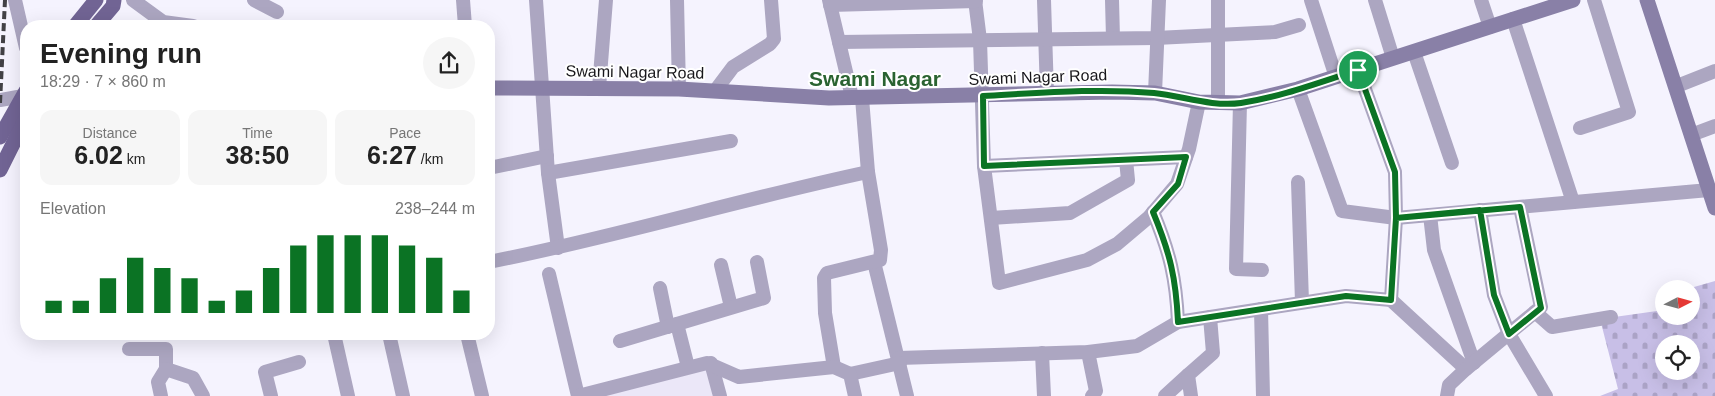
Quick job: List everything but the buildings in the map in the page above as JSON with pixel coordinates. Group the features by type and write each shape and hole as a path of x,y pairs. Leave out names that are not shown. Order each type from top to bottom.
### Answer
{"main road":[{"path":"80,20 96,0"},
{"path":"101,20 113,6 114,0"},
{"path":"0,136 20,102"},
{"path":"0,170 20,130"}],"street":[{"path":"15,0 20,22"},
{"path":"133,0 160,20"},
{"path":"254,0 277,12"},
{"path":"463,0 465,20"},
{"path":"536,0 548,172 558,248"},
{"path":"599,88 606,0"},
{"path":"677,0 678,89"},
{"path":"715,91 733,67 770,44 774,39 771,0"},
{"path":"1044,0 1046,93"},
{"path":"1112,0 1113,38"},
{"path":"1155,93 1159,0"},
{"path":"1218,0 1218,103"},
{"path":"1311,0 1336,77"},
{"path":"1375,0 1394,58"},
{"path":"1481,0 1490,27"},
{"name":"Swami Nagar Road","path":"495,88 678,89 857,98 1046,93 1155,93 1199,102 1240,103 1298,89 1573,0"},
{"path":"1580,128 1629,112 1594,0"},
{"path":"1647,0 1677,86 1715,208"},
{"path":"834,367 824,305 824,278 827,273 880,260 881,250 857,98 839,42 829,2 976,1 983,96 984,166 999,283 1087,260 1118,244 1153,212 1178,184 1199,102"},
{"path":"1513,19 1573,202"},
{"path":"839,42 1156,38 1275,32 1299,25"},
{"path":"1414,52 1452,163"},
{"path":"1358,70 1395,172 1396,218 1391,300"},
{"path":"1677,86 1715,71"},
{"path":"1298,89 1342,211 1396,218 1709,190"},
{"path":"0,100 20,95"},
{"path":"1240,103 1236,269 1262,270"},
{"path":"1691,135 1715,126"},
{"path":"548,172 731,141"},
{"path":"495,167 547,156"},
{"path":"984,166 1186,157"},
{"path":"991,218 1070,213 1128,180 1126,160"},
{"path":"495,261 558,248 781,190 868,172"},
{"path":"1298,182 1302,302"},
{"path":"1446,396 1449,385 1541,308 1520,207"},
{"path":"1480,210 1494,295 1509,334 1546,396"},
{"path":"1153,212 1170,258 1176,283 1178,322"},
{"path":"1430,215 1434,250 1470,366"},
{"path":"620,340 764,298 757,262"},
{"path":"874,262 907,396"},
{"path":"720,265 731,307"},
{"path":"549,274 578,396 615,392 688,367 711,363 730,374 740,377 834,367 850,374 899,361 1088,352 1137,346 1178,322 1346,296 1391,300 1470,366"},
{"path":"660,288 688,367"},
{"path":"1261,309 1263,396"},
{"path":"1535,312 1552,327 1611,317"},
{"path":"1165,396 1213,353 1210,317"},
{"path":"335,340 348,396"},
{"path":"390,340 403,396"},
{"path":"468,340 482,396"},
{"path":"128,349 166,349 166,370 158,382 161,396"},
{"path":"1088,352 1096,391 1092,396"},
{"path":"1042,353 1044,396"},
{"path":"271,396 265,372 299,362"},
{"path":"711,363 720,396"},
{"path":"166,370 193,378 202,396"},
{"path":"850,374 855,396"},
{"path":"1188,375 1191,396"}],"shaded area":[{"path":"707,369 713,396 600,396"}],"green space":[{"path":"1715,281 1715,396 1600,396 1618,389 1600,319 1655,311 1655,325 1700,325 1700,285"}],"railway":[{"path":"0,103 5,0"}],"district":[{"name":"Swami Nagar","path":"875,78"}],"route":[{"path":"1358,70 1298,89 1240,103 1199,102 1155,93 1046,93 983,96 984,166 1186,157 1178,184 1153,212 1169,250 1176,283 1178,322 1346,296 1391,300 1396,218 1480,210 1520,207 1541,308 1509,334 1494,295 1480,210 1430,215 1396,218 1395,172 1358,70"}]}
